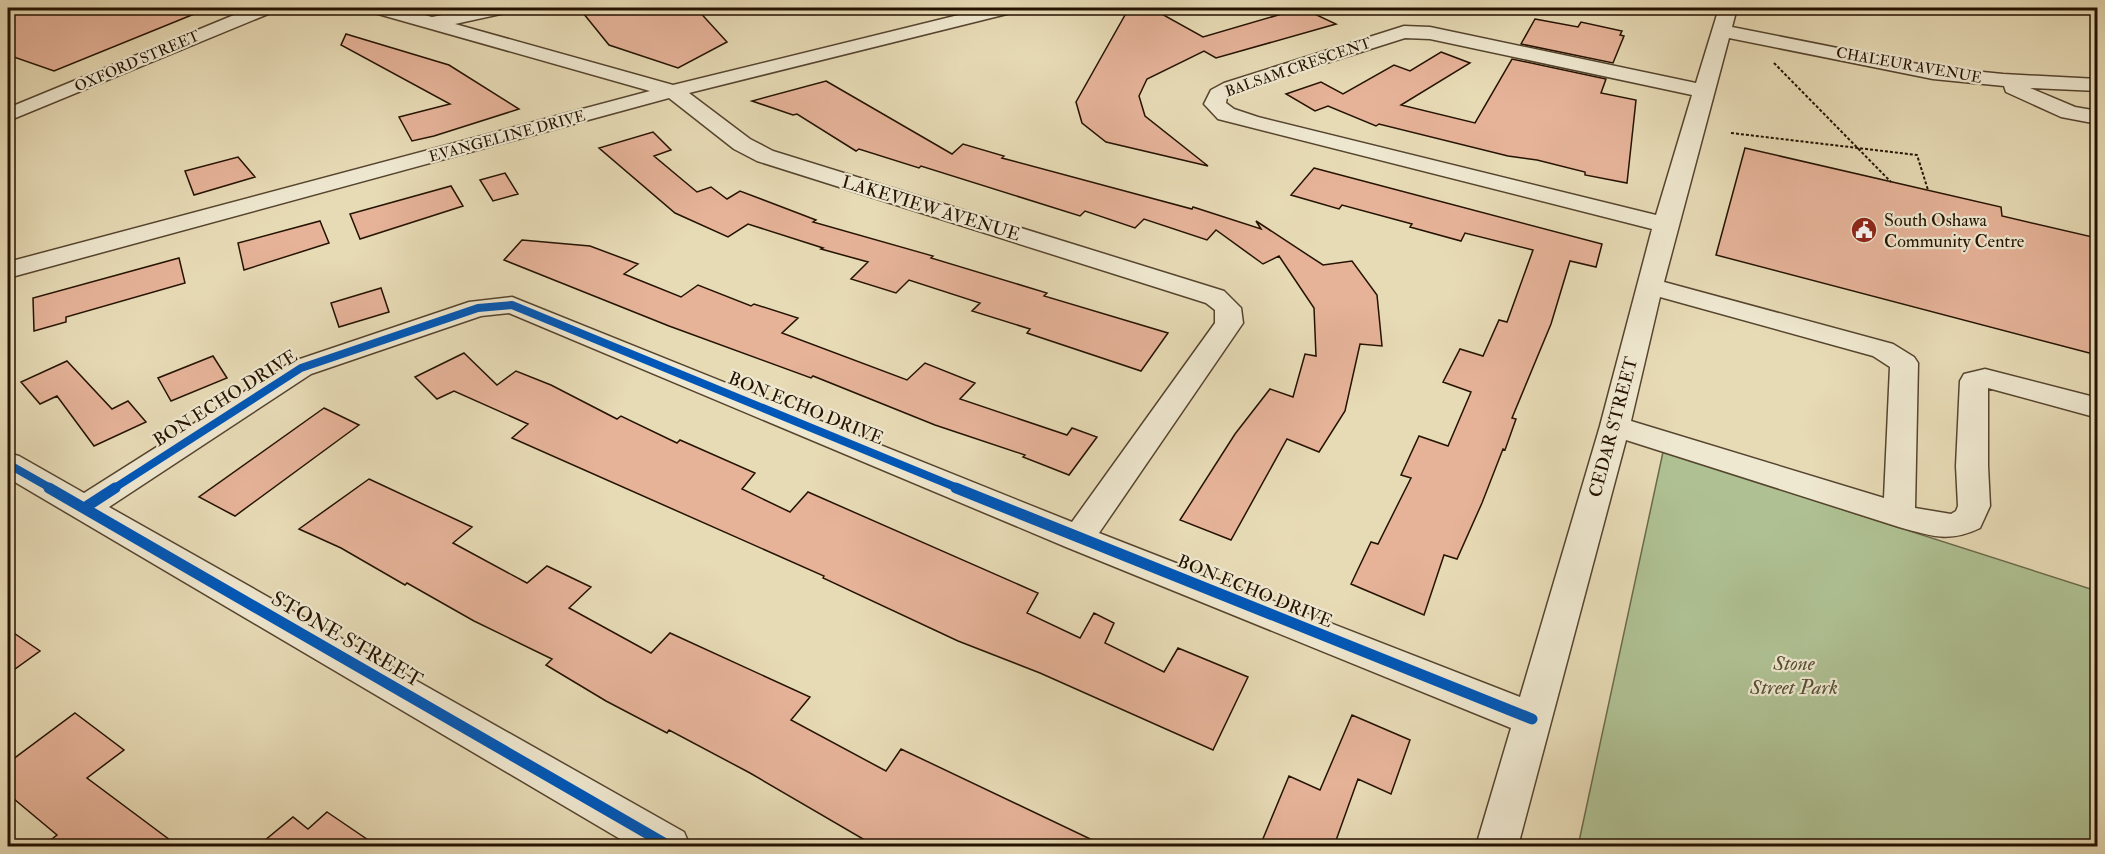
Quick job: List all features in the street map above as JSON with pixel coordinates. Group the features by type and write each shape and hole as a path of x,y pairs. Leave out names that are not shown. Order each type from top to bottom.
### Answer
{"street":[{"name":"OXFORD STREET","path":"8,115 266,8"},
{"name":"LAKEVIEW AVENUE","path":"378,8 673,92 742,144 765,156 1207,294 1228,308 1229,322 1222,334 1078,538"},
{"path":"432,23 503,8"},
{"name":"EVANGELINE DRIVE","path":"8,270 673,92 1008,8"},
{"name":"CHALEUR AVENUE","path":"1725,19 1933,72 1994,79 2097,85"},
{"name":"CEDAR STREET","path":"1497,846 1615,426 1665,225 1725,19"},
{"name":"BALSAM CRESCENT","path":"1665,225 1251,122 1226,114 1215,104 1218,94 1231,87 1404,32 1430,33 1705,91"},
{"path":"1994,79 2070,112 2097,118"},
{"path":"1649,286 1883,350 1904,363 1899,515"},
{"name":"BON ECHO DRIVE","path":"84,508 301,368 478,308 512,305 1078,538 1532,719"},
{"path":"1615,426 1899,515 1930,524 1955,526 1968,519 1974,506 1972,466 1974,381 1985,378 2097,408"},
{"name":"STONE STREET","path":"8,464 669,846"}],"path":[{"path":"1768,57 1892,182"},
{"path":"1731,133 1917,154 1929,190"}],"green space":[{"name":"Stone Street Park","path":"1663,452 2097,591 2097,846 1578,846"}],"building":[{"path":"8,8 209,8 54,71 8,55"},
{"path":"579,8 696,8 727,42 678,68 609,45"},
{"path":"1129,8 1151,8 1203,37 1302,8 1336,24 1216,58 1204,51 1147,79 1139,96 1145,116 1208,166 1106,142 1082,123 1076,102"},
{"path":"1535,19 1578,27 1581,22 1622,31 1620,35 1624,36 1613,63 1521,44"},
{"path":"346,34 449,65 519,109 412,141 399,117 450,104 341,45"},
{"path":"1441,52 1470,63 1401,105 1475,123 1512,59 1606,79 1601,93 1636,100 1627,183 1585,175 1585,172 1537,160 1508,156 1379,124 1376,126 1328,106 1315,111 1286,94 1321,82 1343,94 1394,65 1410,71"},
{"path":"826,81 952,154 963,144 1004,156 1002,158 1192,209 1193,207 1261,229 1256,221 1323,265 1352,261 1377,295 1382,346 1360,344 1345,411 1319,452 1287,439 1231,540 1180,520 1235,434 1270,389 1293,397 1305,354 1316,356 1314,308 1279,256 1263,264 1216,230 1207,240 1144,219 1135,228 1085,211 1080,216 921,166 919,168 859,149 856,151 797,114 793,115 752,101"},
{"path":"653,132 671,150 654,156 697,192 711,187 727,199 740,191 816,220 813,222 933,256 931,258 1047,293 1044,296 1168,333 1141,371 1027,333 1030,329 972,311 980,303 909,280 896,293 851,279 868,262 748,224 728,237 675,213 599,148"},
{"name":"South Oshawa Community Centre","path":"1745,148 2001,207 2002,216 2097,238 2097,355 1716,255"},
{"path":"238,157 255,177 194,195 185,171"},
{"path":"1314,168 1602,244 1596,267 1570,261 1551,324 1512,418 1516,419 1505,450 1503,449 1457,559 1444,555 1424,615 1351,584 1371,542 1378,544 1411,478 1401,475 1419,436 1448,446 1471,392 1443,382 1460,349 1483,356 1499,320 1507,322 1533,250 1465,233 1461,241 1410,227 1412,224 1342,205 1339,209 1291,195"},
{"path":"505,173 518,194 493,201 480,180"},
{"path":"451,186 463,206 360,239 350,214"},
{"path":"320,221 329,243 244,270 238,243"},
{"path":"522,240 590,246 638,264 624,274 681,297 698,285 751,306 754,304 798,318 782,333 907,380 925,363 975,383 960,399 1067,435 1072,428 1097,437 1069,475 1023,457 1025,455 935,425 813,376 811,378 669,326 504,260"},
{"path":"179,258 185,283 66,317 66,322 34,331 33,298"},
{"path":"381,288 389,312 339,327 331,303"},
{"path":"464,353 497,385 516,371 551,385 617,419 621,416 677,443 680,440 755,473 742,489 790,512 808,492 1038,593 1027,613 1080,638 1094,613 1114,623 1105,643 1164,672 1178,648 1248,677 1213,750 1040,673 958,641 823,578 824,576 512,438 528,424 454,391 437,399 415,377"},
{"path":"213,356 227,378 171,401 158,378"},
{"path":"67,361 112,409 128,401 146,422 94,446 57,396 40,404 21,382"},
{"path":"324,408 359,425 235,516 199,497"},
{"path":"369,479 472,527 453,543 527,583 547,566 591,587 569,608 651,653 670,633 810,697 791,720 886,771 901,749 1105,846 875,846 750,773 669,730 667,733 606,701 546,665 552,659 474,621 407,583 405,585 341,548 299,529"},
{"path":"8,629 40,651 8,674"},
{"path":"75,713 124,750 87,778 178,846 43,846 57,835 8,794 8,763"},
{"path":"1352,715 1410,740 1391,794 1358,779 1334,846 1275,846 1262,841 1289,776 1320,790"},
{"path":"327,812 377,846 258,846 293,817 308,829"}],"cycle path":[{"path":"84,508 301,368 478,308 512,305 1078,538 1532,719"},
{"path":"8,464 669,846"}],"place":[{"name":"South Oshawa Community Centre","path":"1864,230"}]}
